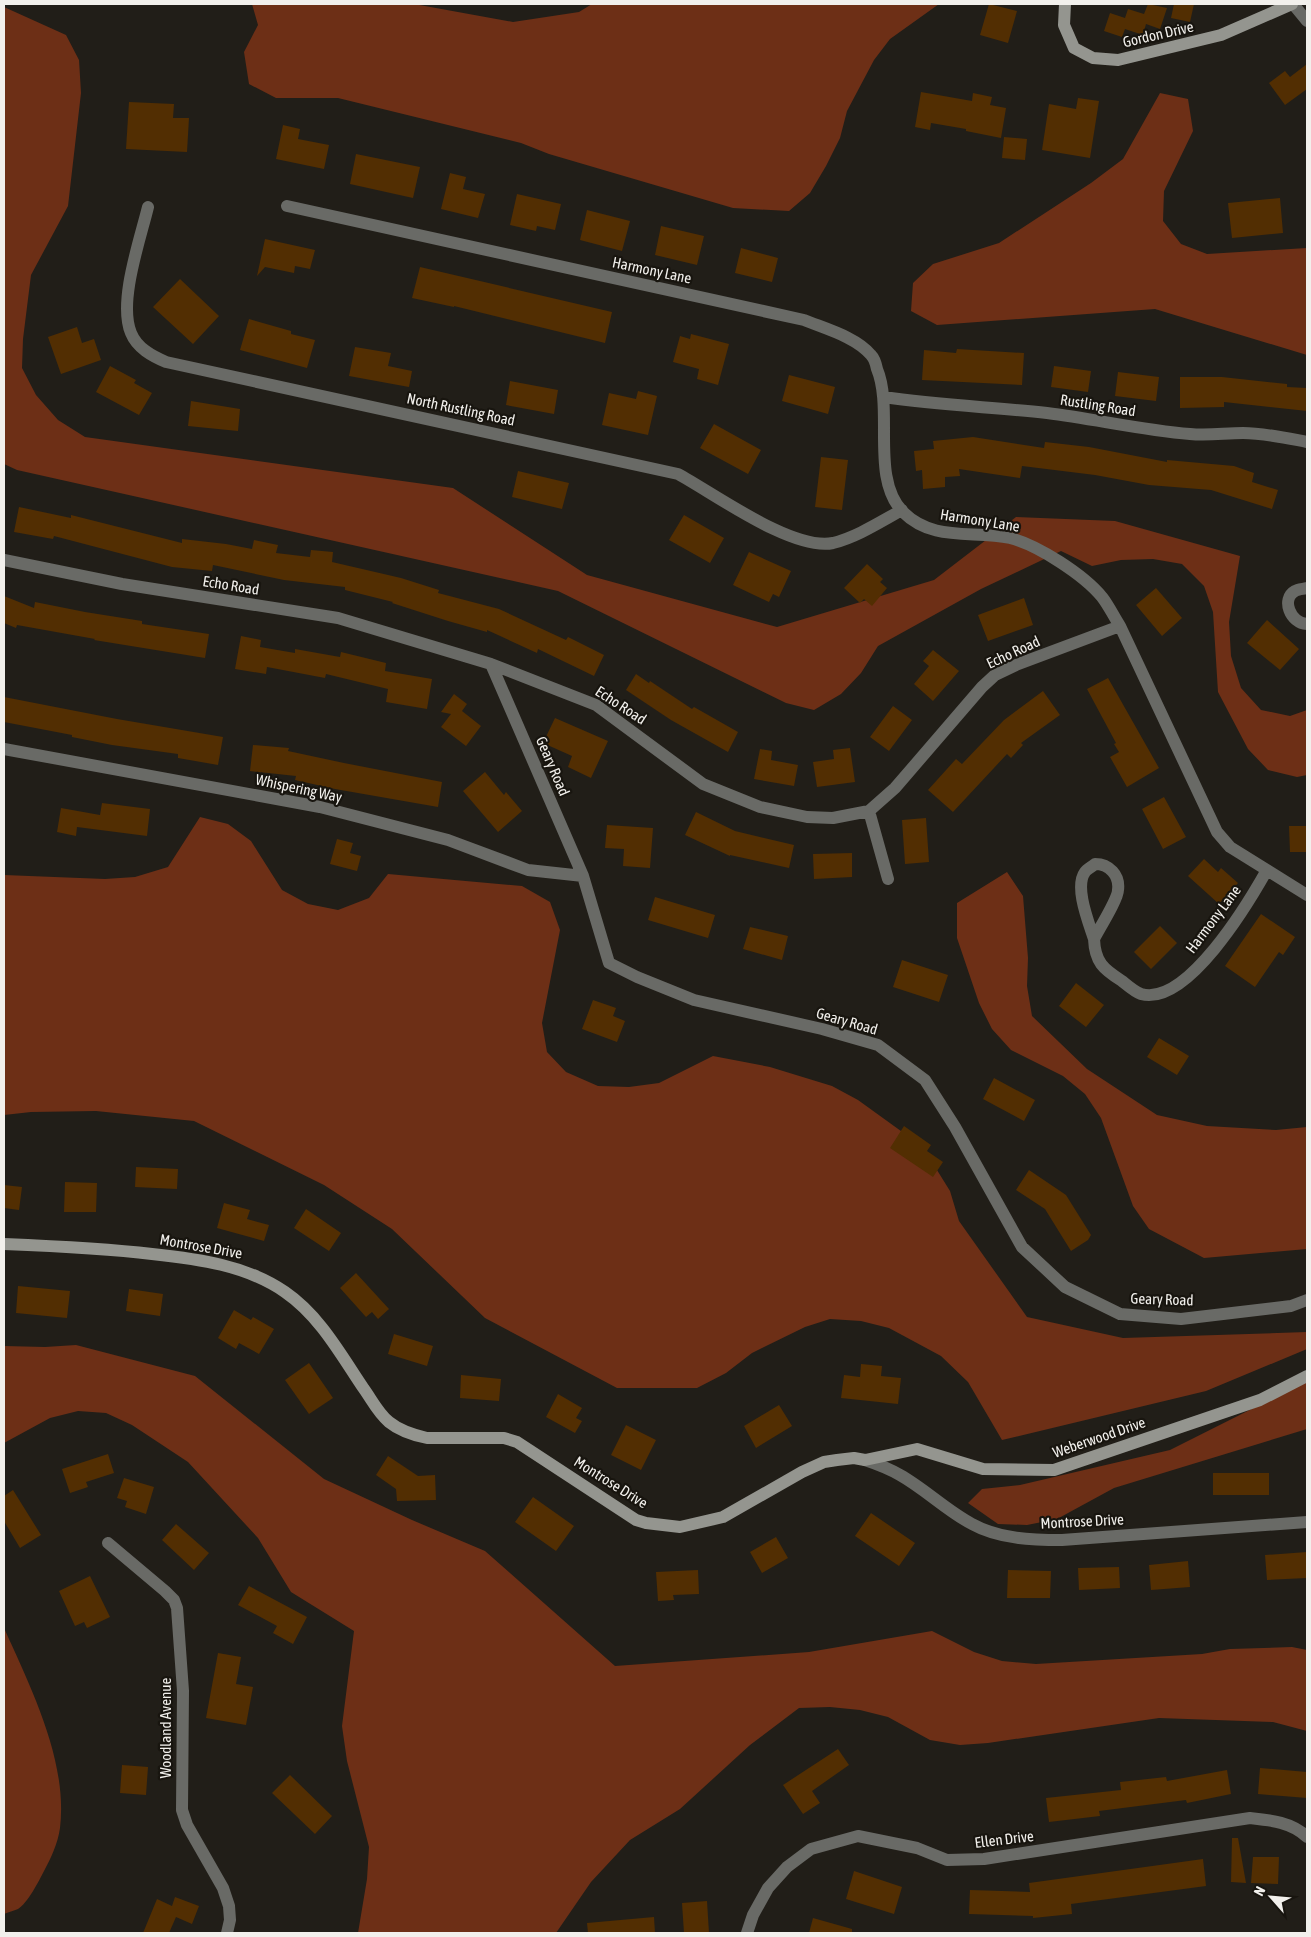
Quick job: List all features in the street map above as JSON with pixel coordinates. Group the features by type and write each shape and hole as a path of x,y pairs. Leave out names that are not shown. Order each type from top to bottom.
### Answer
{"street":[{"name":"Gordon Drive","path":"1065,4 1064,25 1074,48 1093,58 1118,60 1221,35 1293,4"},
{"path":"1293,4 1307,21"},
{"name":"Harmony Lane","path":"287,206 804,320 858,344 872,356 880,375 884,397 885,472 892,494 902,510 920,526 940,532 972,533 1011,538 1031,546 1056,559 1079,576 1102,597 1120,626 1217,832 1230,847 1267,870 1243,911 1221,941 1181,982 1164,991 1154,994 1141,994 1098,963 1094,939 1082,901 1082,882 1086,871 1096,864 1104,864 1112,870 1116,878 1118,891 1094,939"},
{"name":"North Rustling Road","path":"148,207 130,284 127,316 131,333 138,345 150,355 166,362 669,471 698,484 747,515 777,531 816,544 832,543 852,537 902,510"},
{"name":"Rustling Road","path":"884,397 922,403 998,407 1086,418 1137,428 1191,435 1243,433 1307,442"},
{"name":"Echo Road","path":"4,560 122,584 338,618 491,664 596,705 703,784 760,806 807,817 834,818 869,811 895,788 982,687 996,675 1016,665 1120,626"},
{"path":"1307,588 1295,591 1290,596 1288,604 1291,615 1300,623 1307,624"},
{"name":"Geary Road","path":"491,664 583,876 609,963 636,977 694,1000 822,1029 878,1045 925,1080 955,1127 1022,1247 1065,1287 1120,1314 1181,1319 1292,1306 1307,1300"},
{"name":"Whispering Way","path":"4,749 320,807 448,840 528,870 583,876"},
{"path":"869,811 888,879"},
{"path":"1267,870 1307,895"},
{"name":"Montrose Drive","path":"4,1244 116,1250 207,1262 249,1272 285,1292 309,1312 380,1414 401,1430 427,1438 504,1438 517,1442 636,1520 646,1523 680,1527 708,1522 723,1517 802,1472 824,1462 854,1458 884,1466 973,1525 993,1532 1022,1538 1062,1540 1307,1522"},
{"name":"Weberwood Drive","path":"865,1460 917,1449 983,1469 1054,1470 1260,1400 1307,1376"},
{"name":"Woodland Avenue","path":"108,1542 165,1591 174,1600 177,1608 183,1691 182,1810 187,1825 226,1897 230,1920 227,1933"},
{"name":"Ellen Drive","path":"747,1933 753,1915 768,1888 788,1867 811,1849 858,1836 917,1848 947,1860 984,1859 1250,1818 1277,1821 1304,1833 1307,1837"}],"shaded area":[{"path":"252,4 414,4 513,22 579,12 592,4 939,4 890,39 874,60 847,111 840,138 826,166 810,193 789,211 733,208 549,154 521,143 338,98 276,98 249,84 244,52 258,25"},
{"path":"4,7 66,35 79,60 81,93 68,206 31,275 23,339 22,368 36,395 58,420 85,437 453,488 587,575 777,627 934,580 1016,517 1115,521 1240,556 1229,622 1231,656 1241,688 1261,710 1290,716 1307,710 1307,775 1297,777 1268,770 1248,749 1218,692 1213,612 1204,586 1182,564 1153,559 1121,560 1092,566 1061,551 981,589 878,646 861,673 841,694 814,710 786,703 558,591 17,470 4,464"},
{"path":"1160,93 1188,99 1193,131 1164,191 1163,221 1181,244 1207,254 1307,248 1307,355 1155,309 937,325 911,311 913,283 933,264 999,243 1091,183 1123,159"},
{"path":"200,817 228,824 251,841 282,890 308,904 338,910 369,898 388,874 522,886 550,902 560,930 542,1023 547,1052 566,1072 598,1086 629,1087 659,1083 713,1056 770,1067 832,1086 858,1100 912,1139 932,1162 950,1191 959,1221 1027,1317 1123,1338 1307,1332 1307,1349 1206,1391 1002,1440 968,1382 941,1356 889,1328 861,1321 830,1319 805,1327 752,1353 726,1373 697,1388 617,1388 485,1318 392,1229 324,1185 194,1121 96,1111 31,1112 4,1115 4,875 105,879 135,877 168,867"},
{"path":"1007,872 1023,896 1028,958 1027,986 1032,1016 1087,1069 1157,1115 1207,1126 1276,1130 1307,1127 1307,1249 1204,1258 1149,1229 1133,1206 1101,1118 1085,1094 1063,1076 1011,1050 992,1029 979,1003 957,938 957,903"},
{"path":"76,1345 195,1376 324,1479 412,1520 485,1551 615,1666 809,1652 932,1631 974,1652 1002,1661 1036,1664 1202,1654 1230,1649 1292,1647 1307,1650 1307,1731 1273,1722 1159,1718 988,1743 960,1745 930,1740 888,1717 860,1710 830,1707 799,1708 750,1745 680,1809 630,1840 591,1882 556,1933 358,1933 367,1879 369,1847 347,1761 342,1726 354,1631 291,1592 258,1538 188,1462 132,1425 106,1413 78,1411 50,1418 4,1443 4,1346 45,1347"},
{"path":"1307,1381 1307,1429 1114,1488 1057,1519 1027,1525 998,1524 968,1503 982,1489 1020,1485 1170,1450"},
{"path":"4,1628 45,1725 53,1751 61,1803 59,1834 47,1866 25,1902 18,1909 4,1914"}],"building":[{"path":"989,4 1017,11 1008,43 980,35"},
{"path":"1148,4 1167,8 1160,29 1146,24 1143,35 1125,29 1122,37 1104,31 1110,13 1125,18 1128,9 1144,14"},
{"path":"1174,4 1194,4 1190,22 1171,18"},
{"path":"1307,64 1307,89 1285,105 1269,83 1285,71 1290,77"},
{"path":"921,92 972,101 973,93 992,97 990,105 1006,108 1001,138 931,123 930,130 915,127"},
{"path":"1078,98 1099,101 1090,158 1042,150 1049,104 1076,109"},
{"path":"129,102 174,104 173,118 189,118 187,152 126,149"},
{"path":"283,125 300,129 298,139 329,145 324,169 276,159"},
{"path":"1004,137 1027,139 1025,160 1002,158"},
{"path":"356,154 420,167 413,198 350,184"},
{"path":"450,173 466,177 463,189 485,194 478,218 441,209"},
{"path":"517,194 561,204 555,230 537,226 536,231 510,225"},
{"path":"1280,198 1283,233 1232,238 1228,203"},
{"path":"587,210 630,221 622,251 580,240"},
{"path":"661,226 704,236 697,265 655,255"},
{"path":"265,239 315,250 310,269 295,266 294,273 265,267 257,276"},
{"path":"741,248 778,258 772,282 735,273"},
{"path":"420,267 612,312 605,343 454,306 412,298"},
{"path":"180,279 219,316 193,344 153,307"},
{"path":"249,319 291,331 291,334 315,340 307,368 240,350"},
{"path":"77,327 82,343 94,339 101,360 61,374 48,337"},
{"path":"691,334 729,344 718,385 697,379 699,369 673,362 680,336 690,339"},
{"path":"355,347 391,353 388,366 412,371 409,387 349,376"},
{"path":"957,349 1024,353 1022,385 922,380 924,350 956,353"},
{"path":"110,366 136,380 134,383 152,393 139,415 96,392"},
{"path":"1054,366 1091,371 1088,392 1051,387"},
{"path":"1118,372 1159,377 1156,401 1115,396"},
{"path":"789,375 835,387 828,414 782,401"},
{"path":"1180,377 1222,377 1287,384 1287,387 1307,388 1307,411 1224,402 1224,407 1180,408"},
{"path":"510,381 558,390 554,414 506,405"},
{"path":"638,391 657,396 648,435 602,425 609,393 636,399"},
{"path":"191,401 240,409 238,431 188,426"},
{"path":"714,424 761,450 748,474 700,448"},
{"path":"973,437 1044,448 1045,442 1089,447 1167,462 1167,460 1234,466 1254,473 1252,482 1278,490 1272,509 1211,490 1149,485 1095,475 1022,466 1020,478 959,469 960,476 945,477 945,487 923,489 922,470 916,471 914,451 934,449 933,441"},
{"path":"821,457 848,460 842,510 815,507"},
{"path":"518,471 569,483 562,509 512,497"},
{"path":"19,507 71,518 71,515 182,543 182,539 252,549 254,540 278,545 276,553 310,557 311,550 333,552 332,562 401,578 439,590 438,593 499,609 566,640 568,637 604,655 594,676 538,649 537,653 487,630 487,632 393,602 345,590 345,587 284,580 213,565 212,571 172,567 54,536 53,539 14,532"},
{"path":"684,515 724,538 710,563 669,540"},
{"path":"749,552 791,571 779,597 773,594 769,602 733,585"},
{"path":"867,564 883,579 880,582 887,588 872,606 864,599 860,603 844,588"},
{"path":"1156,588 1182,618 1162,636 1136,605"},
{"path":"4,596 34,608 35,602 142,621 142,624 209,634 205,658 17,625 16,628 4,623"},
{"path":"1024,598 1033,625 988,641 978,615"},
{"path":"1267,620 1299,649 1280,670 1247,643"},
{"path":"241,636 261,640 260,647 295,653 295,649 340,657 341,652 386,663 385,671 432,679 427,709 386,702 388,689 326,674 325,678 267,667 266,674 235,669"},
{"path":"933,650 959,671 933,701 914,684 929,666 923,661"},
{"path":"636,674 692,709 694,707 738,732 728,752 671,720 626,690"},
{"path":"1108,678 1159,768 1127,787 1110,757 1119,752 1114,744 1116,743 1087,689"},
{"path":"1043,691 1060,715 1021,743 1023,745 1011,758 1007,754 953,812 928,790 956,759 962,764 1004,720"},
{"path":"454,694 467,704 462,711 481,726 466,746 441,727 451,714 441,712"},
{"path":"4,697 223,737 218,765 178,758 178,754 112,745 4,722"},
{"path":"893,706 912,720 889,751 870,737"},
{"path":"555,718 608,741 591,778 568,767 572,756 543,743"},
{"path":"253,745 289,748 288,751 442,782 438,807 335,789 295,780 296,776 250,771"},
{"path":"850,748 855,782 817,787 813,762 834,759 833,750"},
{"path":"760,749 772,751 771,760 798,765 794,786 754,779"},
{"path":"485,772 504,795 506,792 522,811 498,832 463,791"},
{"path":"1164,797 1186,837 1163,849 1142,809"},
{"path":"102,803 150,809 147,836 77,827 76,836 57,832 61,808 100,815"},
{"path":"696,812 735,831 794,845 789,868 730,856 685,835"},
{"path":"926,818 929,862 905,864 902,820"},
{"path":"607,825 653,828 650,868 623,866 624,849 605,848"},
{"path":"1289,826 1307,826 1307,852 1290,852"},
{"path":"337,839 353,843 350,853 361,856 357,871 330,864"},
{"path":"852,853 852,877 814,879 813,854"},
{"path":"1204,859 1218,872 1221,868 1238,883 1219,904 1188,876"},
{"path":"655,897 715,915 708,938 648,920"},
{"path":"1261,914 1295,937 1283,955 1279,952 1255,987 1225,966"},
{"path":"1160,926 1177,943 1151,969 1134,952"},
{"path":"750,927 788,936 782,960 743,949"},
{"path":"902,960 948,975 939,1002 893,987"},
{"path":"1076,983 1104,1005 1086,1027 1059,1006"},
{"path":"593,1000 616,1008 613,1016 625,1021 617,1042 582,1029"},
{"path":"1159,1038 1189,1056 1177,1075 1147,1057"},
{"path":"994,1078 1035,1100 1024,1121 983,1099"},
{"path":"904,1126 931,1145 927,1151 943,1162 933,1177 890,1148"},
{"path":"136,1167 178,1169 177,1189 135,1187"},
{"path":"1029,1170 1066,1195 1091,1235 1088,1240 1071,1251 1045,1209 1016,1190"},
{"path":"65,1182 97,1183 96,1212 64,1212"},
{"path":"4,1185 22,1187 19,1210 4,1208"},
{"path":"224,1203 250,1210 247,1219 269,1225 264,1241 217,1228"},
{"path":"306,1209 341,1233 329,1251 294,1228"},
{"path":"356,1273 389,1309 378,1319 372,1312 366,1317 340,1288"},
{"path":"18,1286 70,1291 67,1318 16,1313"},
{"path":"129,1289 163,1294 160,1316 126,1311"},
{"path":"234,1310 251,1320 253,1317 274,1329 259,1354 239,1343 236,1349 218,1338"},
{"path":"394,1334 433,1346 427,1366 388,1354"},
{"path":"309,1363 333,1398 309,1414 285,1380"},
{"path":"861,1364 882,1366 881,1376 901,1378 898,1404 841,1398 844,1375 860,1377"},
{"path":"461,1375 501,1379 499,1401 460,1398"},
{"path":"558,1394 582,1408 576,1418 582,1421 575,1433 546,1417"},
{"path":"779,1405 792,1426 756,1448 744,1426"},
{"path":"626,1425 656,1440 641,1470 611,1455"},
{"path":"108,1454 114,1473 86,1482 88,1487 70,1493 62,1469"},
{"path":"388,1456 418,1476 435,1475 436,1500 397,1501 396,1489 376,1475"},
{"path":"1213,1473 1269,1473 1269,1495 1213,1495"},
{"path":"124,1478 154,1487 146,1514 125,1507 127,1501 117,1498"},
{"path":"13,1490 41,1535 20,1548 4,1521 4,1496"},
{"path":"533,1497 574,1526 556,1551 515,1522"},
{"path":"871,1513 915,1543 899,1566 855,1536"},
{"path":"176,1524 209,1553 194,1570 162,1540"},
{"path":"776,1537 788,1558 762,1573 750,1552"},
{"path":"1307,1552 1307,1578 1267,1580 1265,1555"},
{"path":"1188,1561 1190,1587 1151,1590 1149,1565"},
{"path":"1119,1567 1120,1588 1079,1590 1078,1568"},
{"path":"698,1570 699,1594 673,1595 674,1600 658,1601 656,1572"},
{"path":"1008,1570 1051,1571 1050,1598 1007,1598"},
{"path":"90,1576 110,1617 87,1628 84,1622 75,1626 59,1591"},
{"path":"249,1586 307,1617 293,1644 273,1633 277,1626 238,1605"},
{"path":"218,1653 241,1657 236,1684 253,1687 246,1725 206,1718"},
{"path":"838,1749 849,1765 812,1791 820,1803 803,1814 783,1785"},
{"path":"122,1765 148,1767 146,1795 120,1793"},
{"path":"1260,1768 1307,1772 1307,1798 1258,1794"},
{"path":"1227,1770 1231,1794 1187,1803 1186,1800 1099,1811 1100,1816 1049,1822 1046,1798 1121,1790 1120,1782 1166,1777 1167,1781"},
{"path":"290,1775 332,1816 315,1834 272,1793"},
{"path":"1232,1838 1238,1838 1246,1883 1231,1882"},
{"path":"1253,1857 1279,1857 1278,1884 1251,1883"},
{"path":"1203,1859 1206,1886 1071,1904 1072,1914 1033,1918 1033,1916 969,1914 970,1890 1030,1892 1029,1883"},
{"path":"854,1871 902,1887 894,1914 846,1899"},
{"path":"175,1897 199,1906 192,1924 176,1917 169,1933 143,1933 157,1899 172,1906"},
{"path":"707,1901 709,1933 684,1933 682,1903"},
{"path":"654,1917 655,1933 588,1933 587,1923"},
{"path":"813,1918 852,1929 852,1933 809,1933"}]}
